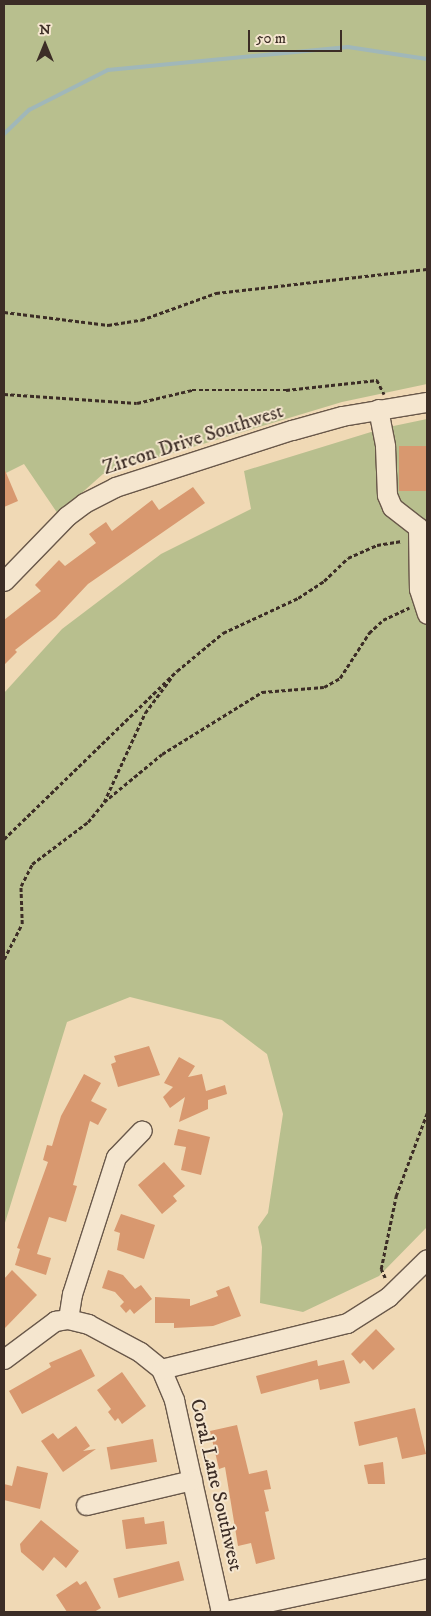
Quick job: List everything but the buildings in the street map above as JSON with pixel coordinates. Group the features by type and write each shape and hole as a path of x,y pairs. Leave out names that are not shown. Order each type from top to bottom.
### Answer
{"street":[{"name":"Zircon Drive Southwest","path":"4,581 68,516 84,503 115,487 292,430 385,408 427,402"},
{"path":"385,408 387,495 392,507 420,517 418,527 421,539 425,607"},
{"path":"68,1319 72,1294 116,1157 142,1130"},
{"path":"4,1359 55,1321 68,1319 88,1324 140,1352 161,1369 321,1331 373,1309 397,1289 427,1259"},
{"name":"Coral Lane Southwest","path":"161,1369 174,1400 220,1612"},
{"path":"86,1504 192,1480"},
{"path":"220,1612 427,1568"}],"path":[{"path":"4,312 108,325 141,320 216,293 427,269"},
{"path":"4,394 137,404 192,390 286,390 378,380 385,408"},
{"path":"4,839 176,671 223,633 298,598 324,581 348,558 377,545 421,539"},
{"path":"4,959 22,924 21,886 32,864 88,822 104,802 162,754 262,692 324,688 340,678 369,633 383,620 425,607"},
{"path":"104,802 145,713 176,671"},
{"path":"397,1289 382,1275 381,1269 396,1196 427,1113"}],"green space":[{"path":"4,4 427,4 427,384 342,402 103,474 58,514 24,464 4,474"},
{"path":"427,419 427,1227 379,1276 303,1312 260,1303 262,1247 258,1227 268,1213 283,1114 267,1054 222,1020 130,997 67,1022 4,1226 4,693 62,629 161,554 251,509 244,471 384,428"}],"waterway":[{"path":"4,134 29,110 108,70 348,47 427,59"}]}
